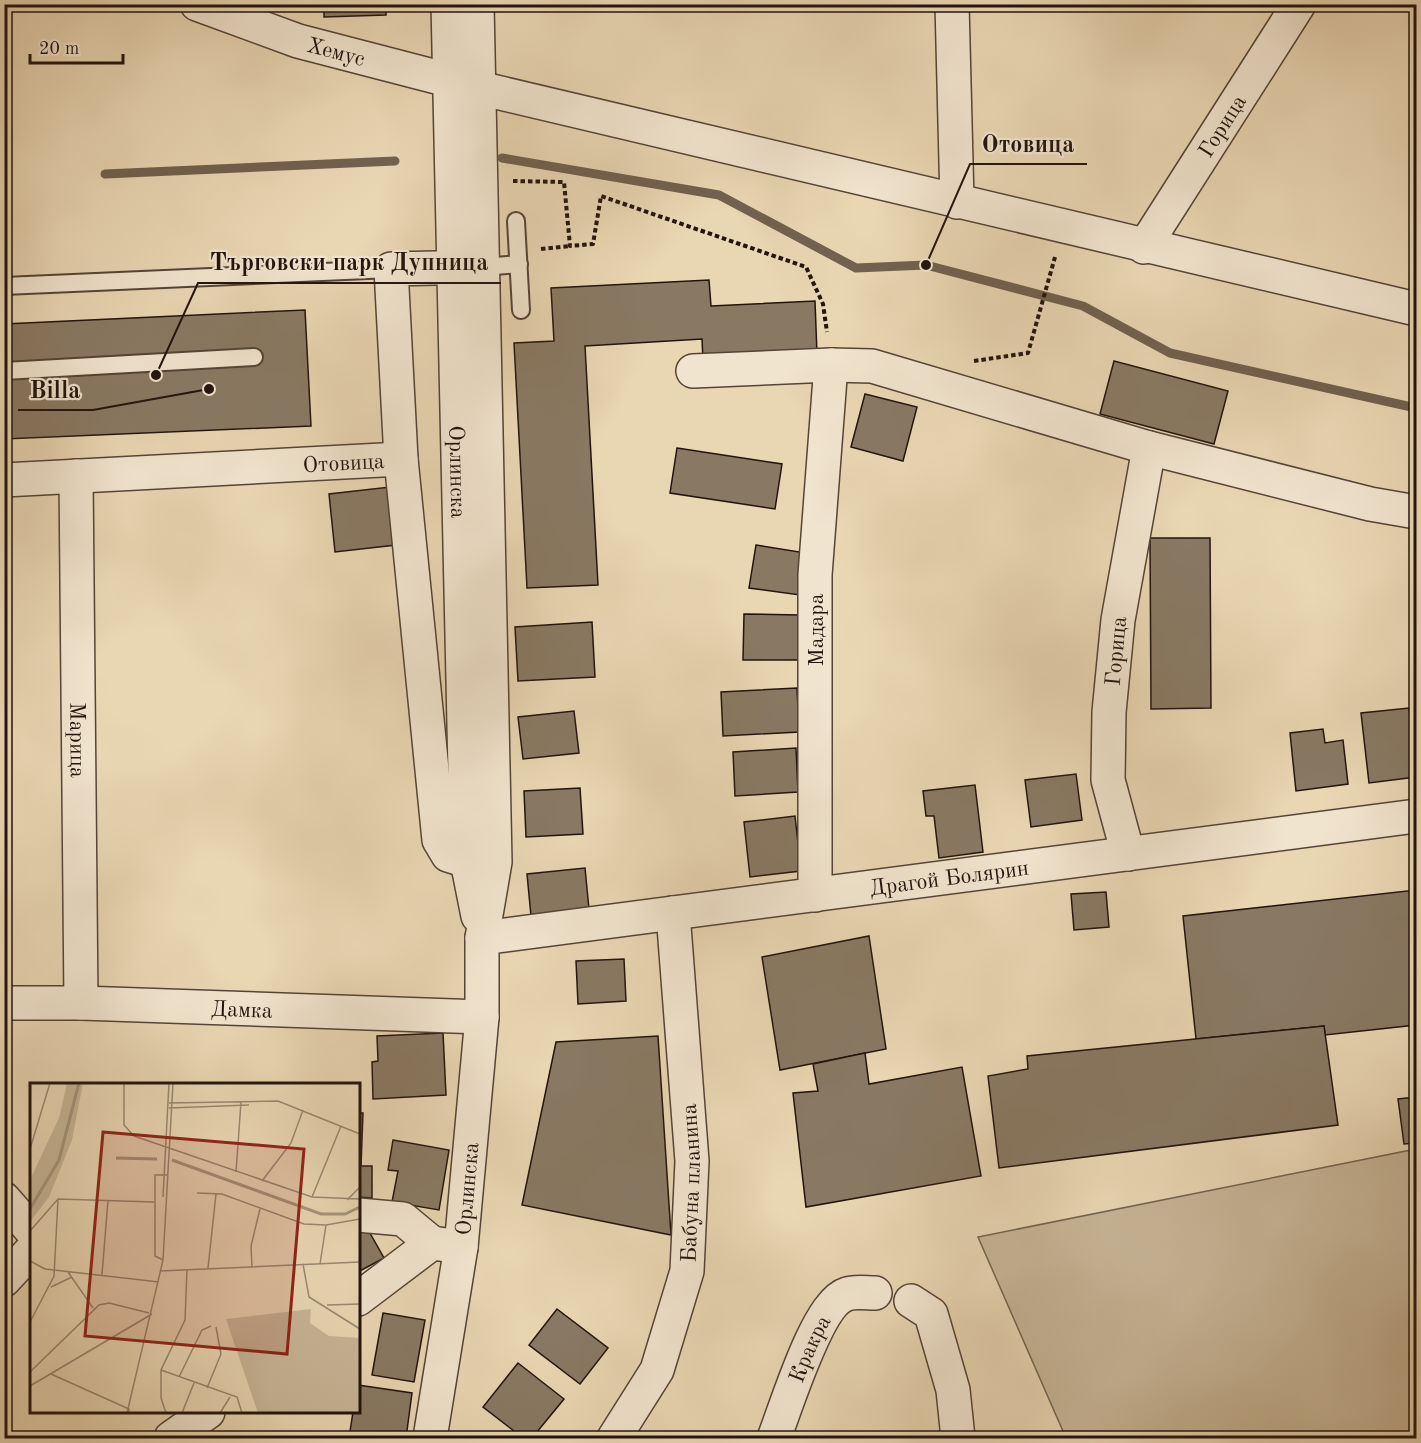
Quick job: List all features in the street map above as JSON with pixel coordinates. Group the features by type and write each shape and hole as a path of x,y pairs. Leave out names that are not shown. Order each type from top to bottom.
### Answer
{"street":[{"name":"Хемус","path":"197,4 298,41 464,83"},
{"name":"Орлинска","path":"448,4 482,181 468,267"},
{"name":"Орлинска","path":"430,1438 447,1245 482,1017 481,862 464,83 477,4"},
{"path":"952,4 957,202"},
{"name":"Горица","path":"1144,247 1299,4"},
{"path":"464,83 1144,247 1416,309"},
{"path":"391,269 468,267"},
{"name":"Отовица","path":"4,480 401,459 391,269"},
{"path":"693,371 831,365 872,366 1149,448 1370,504 1416,512"},
{"name":"Мадара","path":"815,895 815,575 831,365"},
{"name":"Горица","path":"1128,854 1108,780 1109,712 1118,620 1149,448"},
{"path":"401,459 439,840 448,855 481,862"},
{"name":"Марица","path":"76,476 81,1003"},
{"name":"Драгой Болярин","path":"482,938 1416,816"},
{"name":"Бабуна планина","path":"614,1438 657,1370 687,1271 692,1161 673,913"},
{"name":"Дамка","path":"4,1003 81,1003 482,1017"},
{"path":"4,1199 30,1229"},
{"path":"360,1215 403,1219 447,1245 360,1298"},
{"path":"4,1280 30,1252"},
{"name":"Кракра","path":"774,1438 816,1329 832,1304 847,1294 875,1293"},
{"path":"911,1301 931,1314 953,1390 958,1438"},
{"path":"171,1438 206,1413"}],"lane":[{"path":"516,221 521,310"},
{"path":"468,267 519,264"},
{"path":"4,286 391,269"},
{"path":"4,370 254,357"}],"path":[{"path":"482,181 564,182 570,246 593,244 601,196 806,267 824,304 831,365"},
{"path":"942,387 962,363 1028,353 1049,283"}],"shaded area":[{"path":"1416,1149 1416,1438 1066,1438 978,1237"}],"building":[{"path":"324,4 386,4 386,15 324,17"},
{"path":"709,280 711,306 815,301 817,354 703,360 702,339 585,346 598,585 527,588 514,343 554,341 551,288"},
{"path":"305,310 311,426 4,439 4,324"},
{"path":"1114,361 1228,391 1214,444 1100,414"},
{"path":"865,394 917,407 903,461 851,447"},
{"path":"677,448 782,464 775,509 670,493"},
{"path":"390,487 396,545 335,552 329,494"},
{"path":"1150,538 1210,538 1211,708 1151,709"},
{"path":"756,545 806,553 800,595 749,588"},
{"path":"744,614 799,615 798,660 743,660"},
{"path":"592,622 595,677 518,681 515,627"},
{"path":"797,688 799,732 723,736 721,692"},
{"path":"1409,708 1416,777 1369,783 1361,713"},
{"path":"574,711 579,753 523,759 518,717"},
{"path":"1323,729 1325,743 1343,740 1348,784 1296,791 1290,733"},
{"path":"796,748 798,792 735,796 733,752"},
{"path":"1076,774 1082,820 1031,827 1025,780"},
{"path":"975,785 983,852 939,858 934,816 926,816 923,791"},
{"path":"580,788 583,834 526,837 524,791"},
{"path":"795,816 801,871 750,877 744,822"},
{"path":"585,868 589,909 531,916 527,874"},
{"path":"1416,890 1416,1025 1325,1035 1324,1026 1196,1039 1183,916"},
{"path":"1106,892 1109,927 1074,930 1071,894"},
{"path":"869,936 886,1049 780,1070 762,957"},
{"path":"624,959 626,1001 578,1004 576,961"},
{"path":"1324,1026 1338,1125 999,1168 988,1076 1028,1069 1027,1056"},
{"path":"443,1033 446,1095 373,1099 372,1062 378,1061 377,1036"},
{"path":"658,1036 671,1235 522,1205 556,1042"},
{"path":"865,1053 869,1084 962,1067 981,1176 806,1207 793,1093 818,1091 813,1064"},
{"path":"1416,1097 1416,1143 1404,1144 1398,1099"},
{"path":"360,1113 363,1113 361,1166 372,1166 372,1198 360,1197"},
{"path":"393,1140 449,1150 439,1210 392,1202 398,1171 388,1170"},
{"path":"362,1219 384,1258 360,1271 360,1220"},
{"path":"557,1309 608,1348 580,1384 529,1345"},
{"path":"383,1313 425,1320 414,1382 372,1375"},
{"path":"518,1363 564,1399 532,1438 523,1438 483,1407"},
{"path":"360,1385 412,1393 406,1438 349,1438 353,1413 360,1413"}],"waterway":[{"name":"Отовица","path":"502,158 719,195 856,268 926,265 1083,306 1170,353 1416,408"},
{"path":"105,174 395,161"}],"place":[{"name":"Отовица","path":"926,265"},
{"name":"Търговски парк Дупница","path":"156,375"},
{"name":"Billa","path":"209,389"}]}
